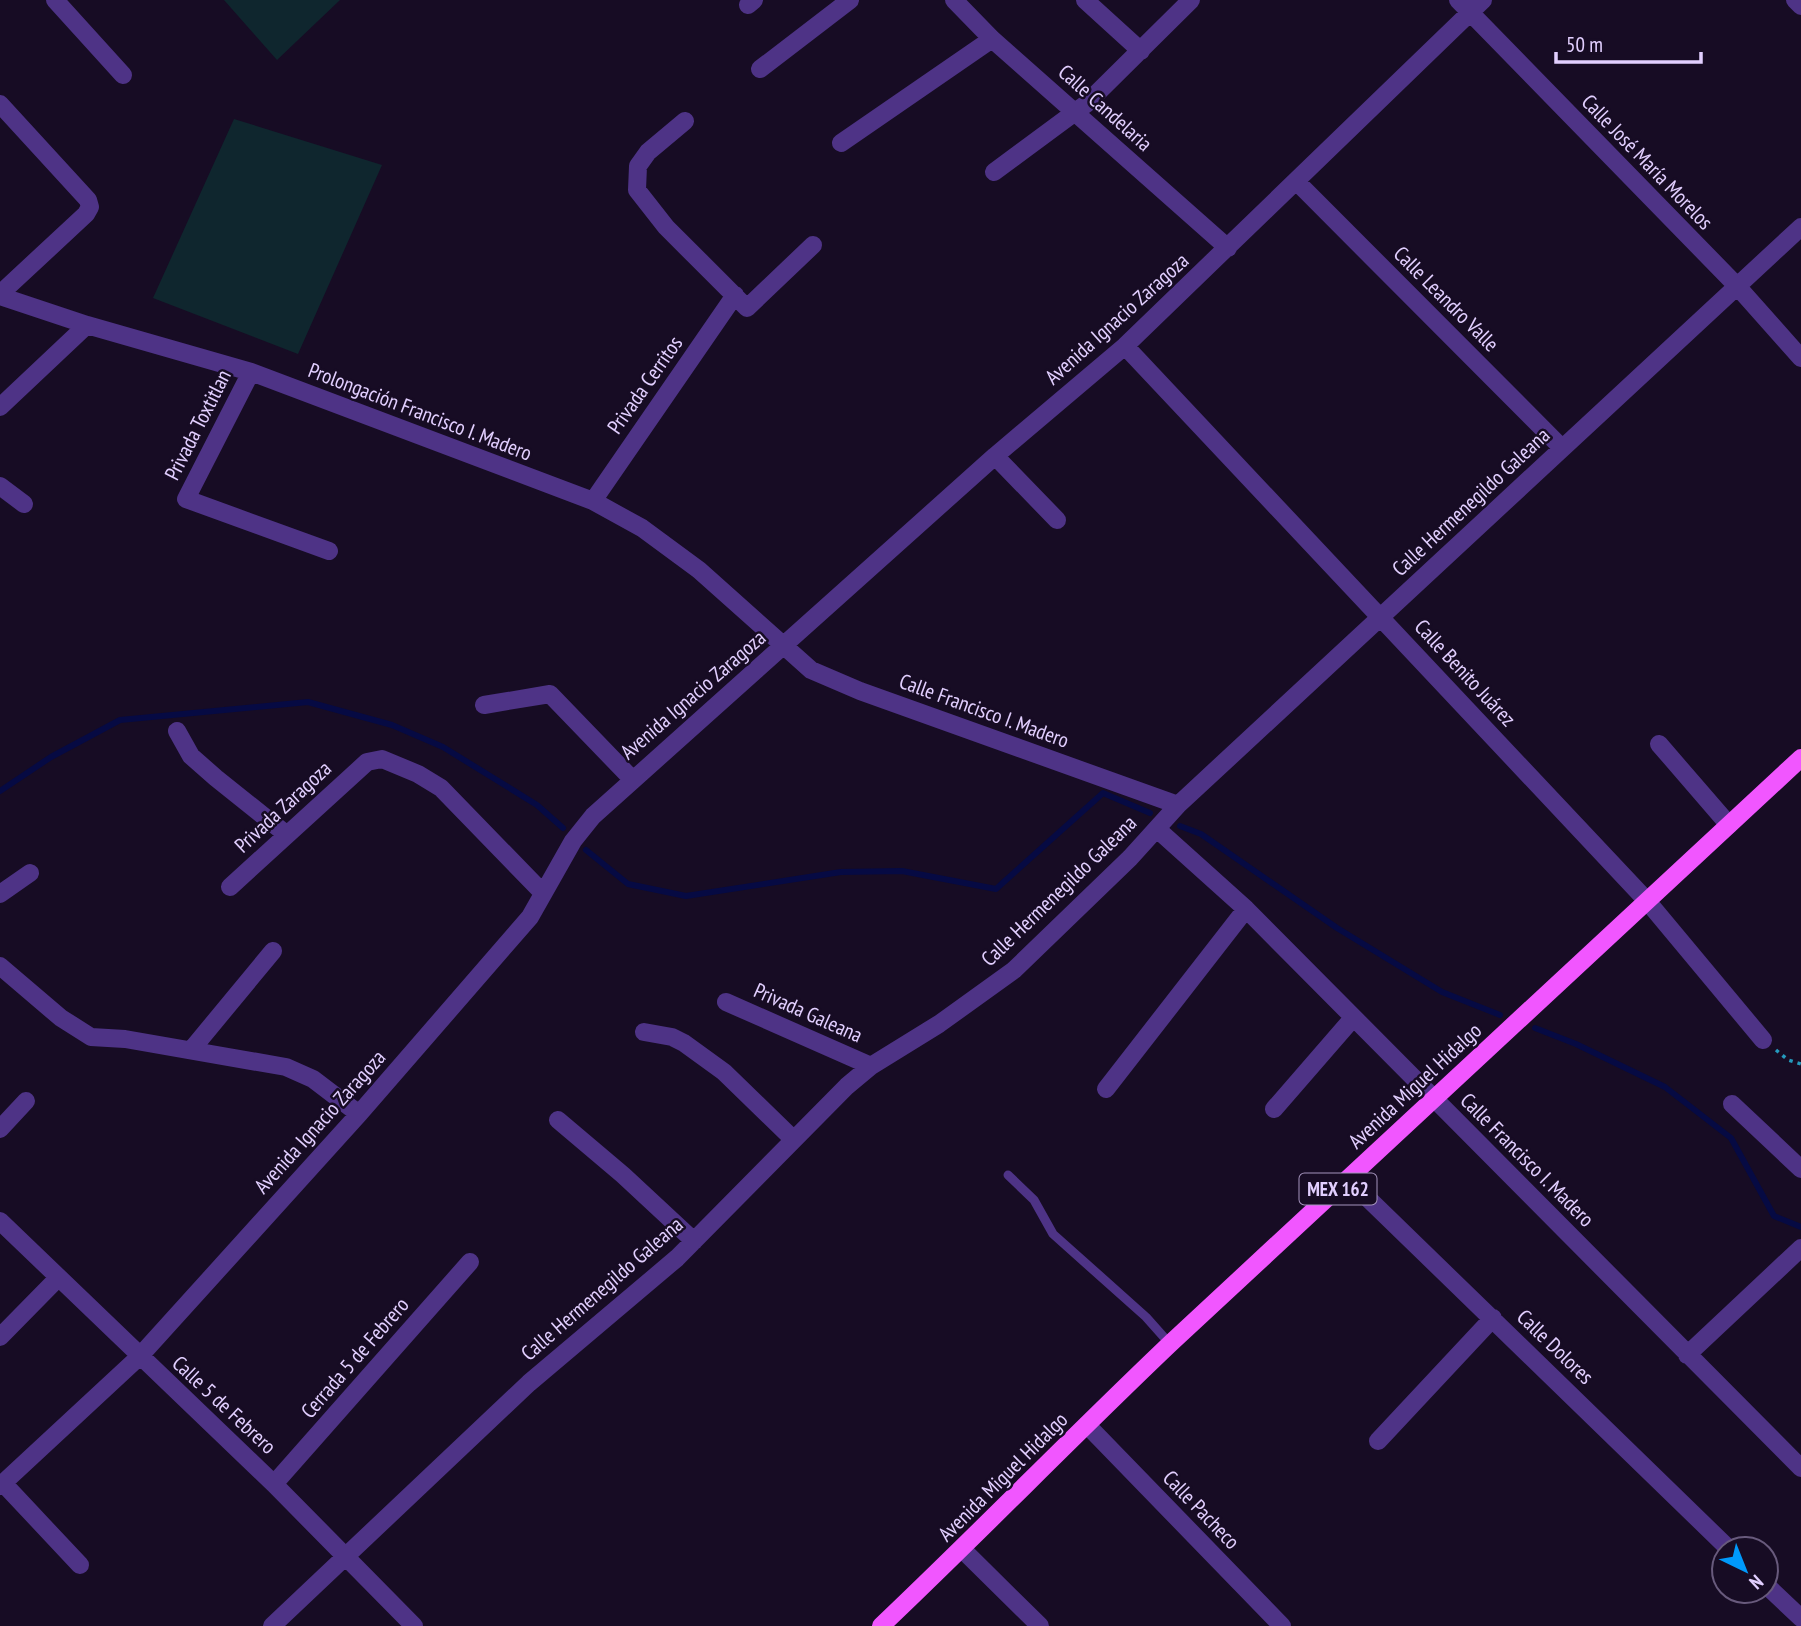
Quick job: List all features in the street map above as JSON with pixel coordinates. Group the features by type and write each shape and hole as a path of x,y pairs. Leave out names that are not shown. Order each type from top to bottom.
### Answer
{"main road":[{"name":"Avenida Miguel Hidalgo","path":"881,1626 1170,1344 1801,758"}],"street":[{"path":"55,0 123,75"},
{"path":"760,69 850,0"},
{"name":"Calle Candelaria","path":"954,0 992,38 1228,248"},
{"path":"1085,0 1141,51"},
{"path":"994,172 1075,113 1191,0"},
{"path":"1795,0 1801,6"},
{"name":"Avenida Ignacio Zaragoza","path":"1,1484 139,1357 359,1114 530,917 573,841 593,816 995,456 1125,346 1297,182 1470,4"},
{"name":"Calle José María Morelos","path":"1470,4 1737,286 1801,358"},
{"path":"841,143 992,38"},
{"path":"0,104 88,200 90,207 86,214 0,295"},
{"path":"685,121 648,152 638,166 637,190 666,227 747,308 813,245"},
{"name":"Calle Leandro Valle","path":"1297,182 1562,448"},
{"name":"Calle Hermenegildo Galeana","path":"272,1626 529,1383 677,1258 793,1139 871,1066 939,1024 1014,970 1157,829 1178,804 1801,227"},
{"name":"Prolongación Francisco I. Madero","path":"0,295 87,325 251,372 593,500 642,528 699,570 783,646"},
{"name":"Privada Cerritos","path":"593,500 735,295"},
{"path":"0,407 87,325"},
{"name":"Calle Benito Juárez","path":"1125,346 1648,902 1763,1040"},
{"name":"Privada Toxtitlan","path":"251,372 186,499 329,551"},
{"path":"995,456 1057,520"},
{"path":"0,486 24,504"},
{"name":"Calle Francisco I. Madero","path":"783,646 811,670 860,691 1178,804"},
{"path":"484,705 550,694 632,779"},
{"path":"177,731 191,756 286,834"},
{"path":"1659,744 1729,825"},
{"name":"Privada Zaragoza","path":"230,887 367,762 382,759 418,774 441,788 542,892"},
{"name":"Calle Francisco I. Madero","path":"1157,829 1246,909 1801,1468"},
{"path":"0,894 30,873"},
{"path":"1106,1089 1246,909"},
{"path":"192,1049 273,951"},
{"path":"0,966 61,1018 91,1037 192,1049 286,1067 313,1079 359,1114"},
{"name":"Privada Galeana","path":"726,1002 871,1066"},
{"path":"1274,1108 1353,1018"},
{"path":"643,1032 672,1037 684,1043 724,1072 793,1139"},
{"path":"0,1129 26,1101"},
{"path":"1732,1104 1801,1168"},
{"path":"558,1120 623,1175 694,1241"},
{"name":"Calle Dolores","path":"1348,1179 1715,1535"},
{"name":"Calle 5 de Febrero","path":"0,1221 274,1484 414,1626"},
{"path":"1687,1355 1801,1248"},
{"name":"Cerrada 5 de Febrero","path":"274,1484 470,1262"},
{"path":"0,1337 58,1278"},
{"path":"1378,1441 1493,1318"},
{"name":"Calle Pacheco","path":"1087,1425 1282,1626"},
{"path":"1,1484 80,1565"},
{"path":"962,1549 1041,1626"},
{"path":"1780,1598 1801,1618"}],"lane":[{"path":"1008,1175 1034,1200 1052,1234 1146,1317 1170,1344"}],"path":[{"path":"1763,1040 1788,1060 1801,1064"}],"shaded area":[{"path":"224,0 340,0 277,60"},
{"path":"234,119 382,165 298,354 153,298"}],"waterway":[{"path":"0,791 51,757 120,720 308,702 392,725 443,747 537,805 563,828"},
{"path":"586,850 628,884 686,896 841,872 902,871 996,889 1103,793 1150,813"},
{"path":"1180,826 1201,834 1337,928 1442,992 1500,1015"},
{"path":"1535,1028 1576,1044 1665,1087 1731,1138 1774,1216 1801,1227"}]}
